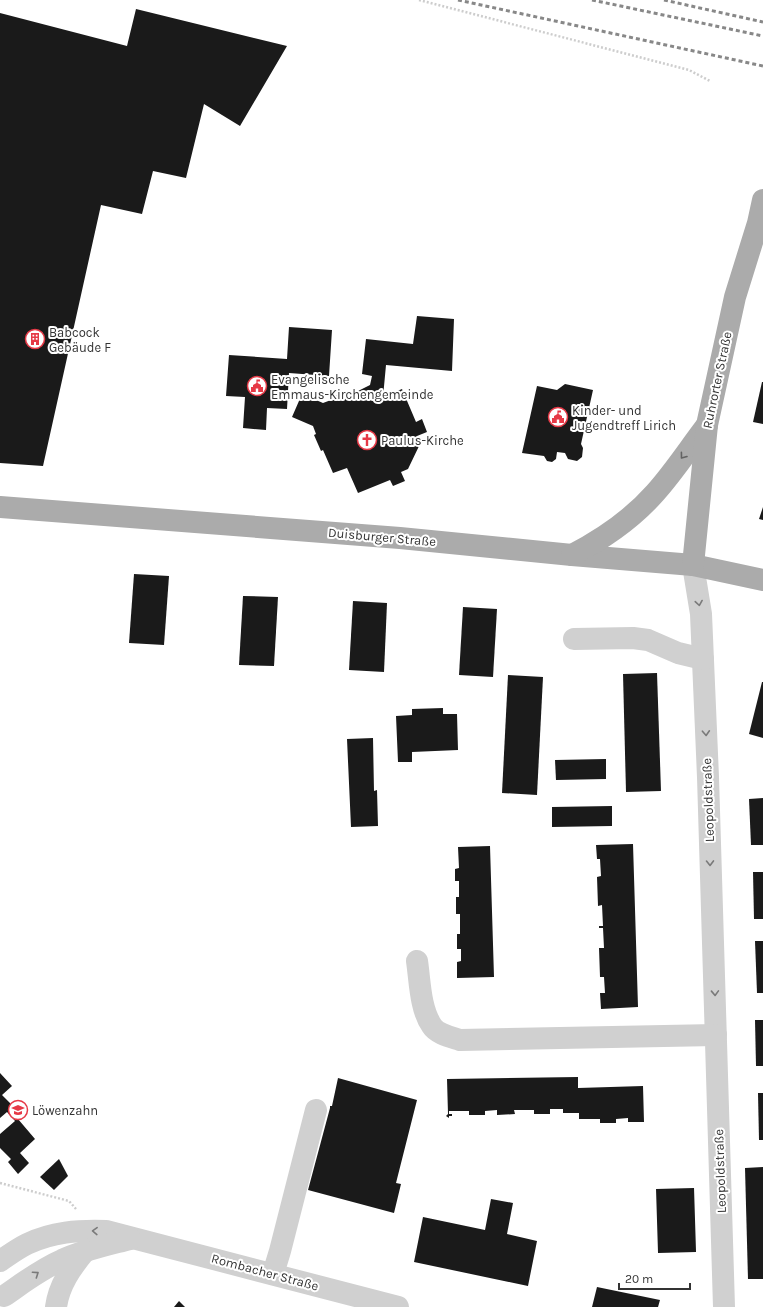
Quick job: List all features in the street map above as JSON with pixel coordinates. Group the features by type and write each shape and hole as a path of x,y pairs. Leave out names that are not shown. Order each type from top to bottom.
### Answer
{"main road":[{"name":"Ruhrorter Straße","path":"693,565 707,425 734,297 758,223 763,200"},
{"path":"572,555 598,541 634,514 655,493 707,425"},
{"name":"Duisburger Straße","path":"0,507 400,538 693,565 763,580"}],"street":[{"name":"Leopoldstraße","path":"693,565 701,614 708,777 724,1307"},
{"path":"574,639 633,638 648,640 678,653 703,659"},
{"path":"417,961 421,995 432,1027 444,1035 460,1040 716,1035"},
{"path":"273,1274 316,1110"},
{"name":"Rombacher Straße","path":"0,1261 27,1244 64,1232 80,1230 106,1231 398,1307"},
{"name":"Rombacher Straße","path":"6,1298 45,1268 63,1259 85,1251 133,1238"},
{"path":"56,1307 60,1292 69,1271 85,1251"}],"path":[{"path":"419,0 689,70 710,81"},
{"path":"0,1184 69,1202 78,1211 80,1230"}],"building":[{"name":"Babcock Gebäude F","path":"136,9 287,46 240,126 204,104 186,178 153,171 142,214 101,205 43,466 0,463 0,13 127,46"},
{"name":"Paulus-Kirche","path":"417,316 454,319 452,371 386,365 383,397 402,389 416,422 422,419 427,432 417,436 420,444 408,469 401,472 405,481 393,486 390,480 358,493 347,468 333,473 323,450 321,451 314,435 316,434 313,426 292,417 302,394 323,403 346,391 347,393 356,392 370,385 372,376 362,374 366,339 413,344"},
{"name":"Evangelische Emmaus-Kirchengemeinde","path":"289,327 332,330 329,376 289,373 287,409 267,408 266,430 243,428 245,397 226,396 229,355 287,359"},
{"path":"763,382 763,424 753,422"},
{"name":"Kinder- und Jugendtreff Lirich","path":"565,384 593,390 581,444 583,448 582,457 577,461 568,459 565,453 557,452 556,459 552,462 547,461 544,456 522,453 537,386 557,390"},
{"path":"763,507 763,520 759,519"},
{"path":"134,574 169,576 164,645 129,643"},
{"path":"243,596 278,597 274,666 239,665"},
{"path":"353,601 387,603 384,672 349,670"},
{"path":"463,607 497,609 493,677 459,675"},
{"path":"657,673 661,791 626,792 623,674"},
{"path":"508,675 543,677 537,795 502,793"},
{"path":"763,682 763,738 749,734"},
{"path":"443,708 443,714 457,714 458,750 412,752 412,762 398,762 396,716 412,715 412,709"},
{"path":"373,738 374,791 377,790 378,826 351,827 347,739"},
{"path":"606,759 606,779 556,780 555,760"},
{"path":"763,798 763,845 751,845 749,799"},
{"path":"612,806 612,826 552,827 552,807"},
{"path":"633,844 638,1007 601,1009 600,993 605,993 604,977 600,977 599,948 604,948 603,928 599,928 599,926 603,926 602,905 598,906 597,877 601,876 600,859 597,859 596,845"},
{"path":"490,846 494,977 457,978 457,962 461,961 461,949 457,949 457,934 460,934 460,914 456,914 456,897 459,897 459,881 455,881 455,869 459,868 458,847"},
{"path":"753,872 763,872 763,919 754,919"},
{"path":"755,941 763,941 763,993 757,993"},
{"path":"755,1020 763,1020 763,1066 756,1066"},
{"path":"0,1073 12,1086 2,1095 12,1105 14,1103 24,1113 18,1119 35,1139 20,1153 29,1163 18,1174 8,1162 11,1159 0,1148 0,1134 15,1121 7,1112 0,1118"},
{"path":"578,1077 578,1088 643,1086 644,1122 628,1122 628,1118 616,1119 616,1123 600,1123 600,1119 579,1119 579,1113 563,1113 563,1109 550,1109 550,1114 534,1114 534,1110 514,1110 515,1114 497,1115 497,1110 485,1111 485,1115 469,1115 469,1111 449,1111 449,1114 452,1114 452,1116 449,1116 449,1118 446,1116 448,1114 447,1079"},
{"path":"338,1078 417,1100 396,1183 401,1184 394,1213 308,1190 330,1106 332,1106"},
{"path":"758,1093 763,1093 763,1140 759,1140"},
{"path":"59,1159 68,1176 54,1190 40,1177"},
{"path":"763,1167 763,1279 748,1279 745,1168"},
{"path":"694,1188 696,1252 658,1253 656,1189"},
{"path":"491,1199 513,1203 507,1234 537,1241 528,1286 414,1262 423,1217 485,1230"},
{"path":"597,1287 660,1300 658,1307 592,1307"},
{"path":"179,1301 185,1307 174,1307"}],"railway":[{"path":"458,0 763,66"},
{"path":"592,0 763,36"},
{"path":"664,0 763,22"}],"place":[{"name":"Babcock Gebäude F","path":"35,339"},
{"name":"Evangelische Emmaus-Kirchengemeinde","path":"257,386"},
{"name":"Kinder- und Jugendtreff Lirich","path":"558,417"},
{"name":"Paulus-Kirche","path":"367,440"},
{"name":"Löwenzahn","path":"18,1110"}]}
